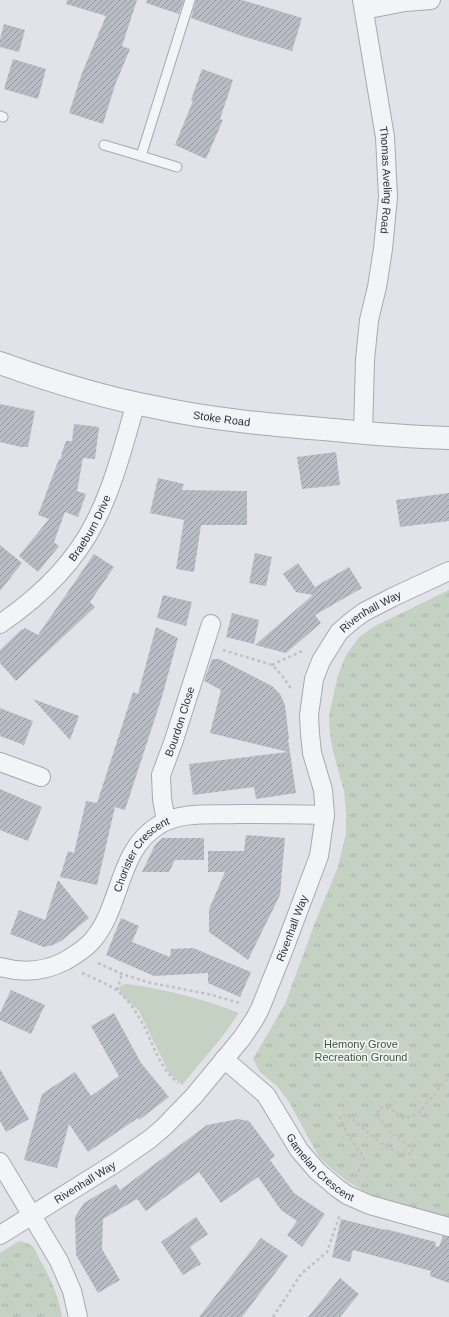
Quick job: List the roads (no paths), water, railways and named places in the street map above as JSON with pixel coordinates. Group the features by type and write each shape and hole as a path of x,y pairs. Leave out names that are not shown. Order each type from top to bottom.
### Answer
{"street":[{"path":"363,5 431,0"},
{"name":"Thomas Aveling Road","path":"363,5 385,137 388,197 383,249 377,287 369,320 365,360 363,433"},
{"name":"Stoke Road","path":"0,365 136,403 206,416 272,425 363,433 449,438"},
{"name":"Braeburn Drive","path":"0,624 39,594 56,576 78,549 95,523 108,493 136,403"},
{"name":"Rivenhall Way","path":"0,1235 136,1150 164,1127 194,1096 242,1038 260,1009 301,907 319,856 325,815 323,790 312,754 309,715 314,679 321,662 339,632 364,612 449,571"},
{"name":"Bourdon Close","path":"166,821 162,799 161,775 174,740 211,624"},
{"path":"0,762 41,777"},
{"name":"Chorister Crescent","path":"0,967 14,970 42,970 59,964 77,953 92,940 104,922 135,846 152,830 166,821 176,818 201,815 325,815"},
{"name":"Gamelan Crescent","path":"224,1059 266,1095 308,1161 325,1178 346,1194 370,1205 449,1227"},
{"path":"0,1162 48,1241 66,1276 72,1291 78,1317"}],"lane":[{"path":"141,156 190,0"},
{"path":"104,145 177,166"}],"park label":[{"name":"Hemony Grove Recreation Ground","path":"361,1050"}]}
